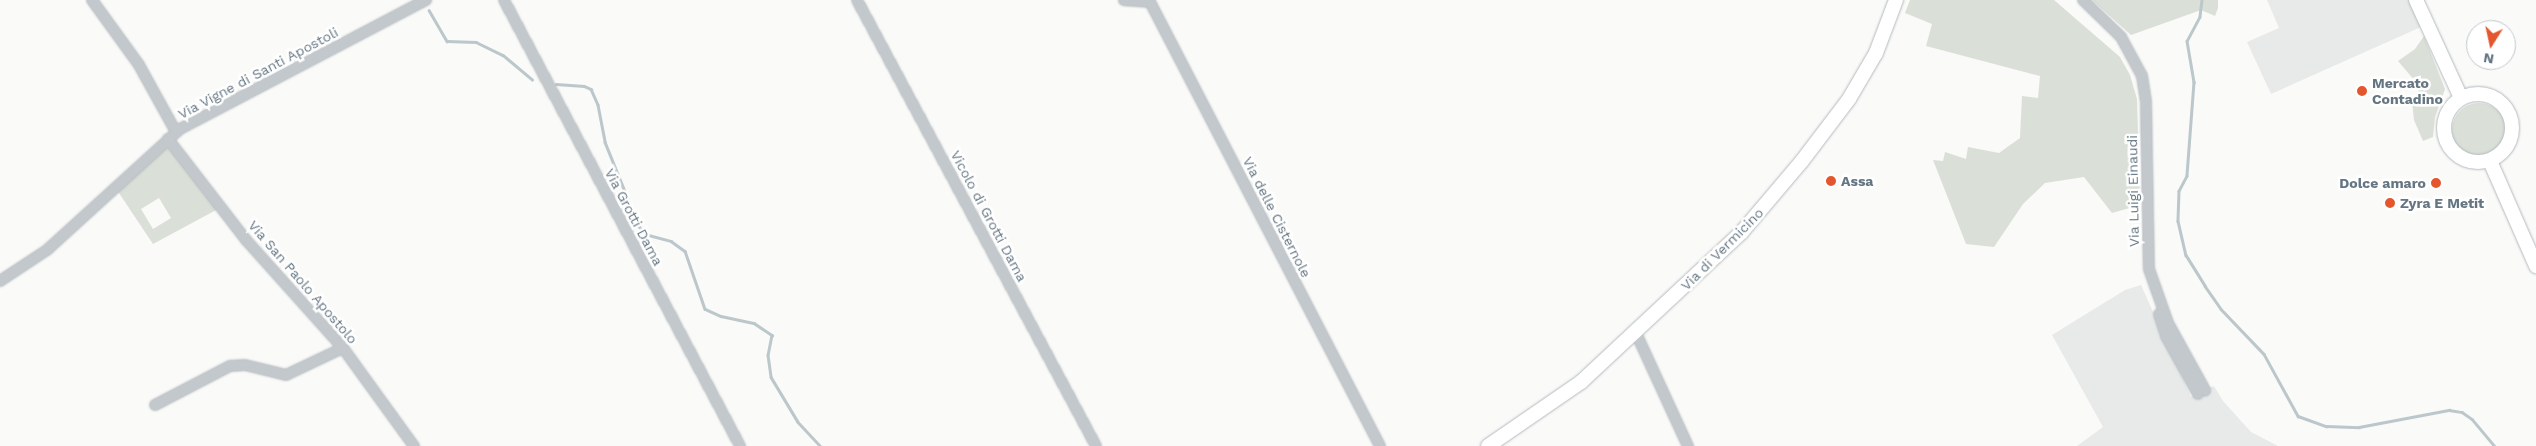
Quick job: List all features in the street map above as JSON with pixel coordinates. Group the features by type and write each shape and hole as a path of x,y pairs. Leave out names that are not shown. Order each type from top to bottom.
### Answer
{"main road":[{"name":"Via di Vermicino","path":"1488,446 1577,385 1733,241 1814,145 1869,66 1896,0"},
{"path":"2416,0 2461,98"},
{"path":"2473,94 2489,96 2509,112 2513,127 2510,140 2503,152 2490,161 2464,160 2455,154 2446,141 2446,116 2461,98 2473,94"},
{"path":"2490,161 2536,266"}],"street":[{"name":"Via San Paolo Apostolo","path":"92,0 139,64 172,136 246,240 342,348 414,446"},
{"name":"Via Vigne di Santi Apostoli","path":"0,281 47,250 172,136 426,0"},
{"name":"Via Grotti Dama","path":"504,0 740,446"},
{"name":"Vicolo di Grotti Dama","path":"857,0 1096,446"},
{"path":"1124,0 1150,1"},
{"name":"Via Luigi Einaudi","path":"2083,0 2121,37 2142,76 2146,102 2147,254 2162,327 2201,392"},
{"name":"Via delle Cisternole","path":"1150,1 1380,446"},
{"path":"1635,331 1688,446"},
{"path":"155,405 230,366 245,365 286,375 342,348"}],"shaded area":[{"path":"1910,0 2054,0 2120,57 2130,75 2137,99 2140,205 2112,213 2084,177 2045,183 2023,204 1994,247 1966,244 1933,160 1943,161 1945,152 1966,159 1968,147 1999,153 2020,138 2022,96 2038,98 2040,76 1926,46 1932,24 1905,13"},
{"path":"2092,0 2218,0 2218,8 2215,16 2201,10 2131,35"},
{"path":"2267,0 2409,0 2421,27 2271,94 2247,42 2279,28"},
{"path":"2424,36 2445,89 2435,117 2433,137 2423,141 2414,120 2412,101 2419,94 2415,81 2398,61 2415,49"},
{"path":"2479,103 2489,105 2498,111 2504,120 2506,130 2504,140 2498,149 2489,155 2479,157 2469,155 2460,149 2454,140 2452,130 2454,120 2460,111 2469,105"},
{"path":"164,147 174,151 218,209 153,244 117,190","holes":["159,198 171,218 153,229 141,209"]},
{"path":"2141,285 2191,397 2214,386 2223,401 2251,432 2278,446 2077,446 2103,427 2052,335 2125,290"}],"waterway":[{"path":"2202,0 2200,17 2187,41 2194,82 2187,176 2179,191 2178,221 2186,255 2205,286 2221,309 2264,354 2298,416 2326,426 2359,427 2449,410 2462,412 2472,419 2495,446"},
{"path":"429,10 447,41 476,42 503,55 532,79"},
{"path":"556,84 584,86 591,89 598,105 605,142 639,226 645,234 671,241 685,251 705,309 721,316 754,323 772,335 768,355 771,377 798,422 820,446"}],"place":[{"name":"Mercato Contadino","path":"2362,91"},
{"name":"Assa","path":"1831,181"},
{"name":"Dolce amaro","path":"2436,183"},
{"name":"Zyra E Metit","path":"2390,203"}]}
